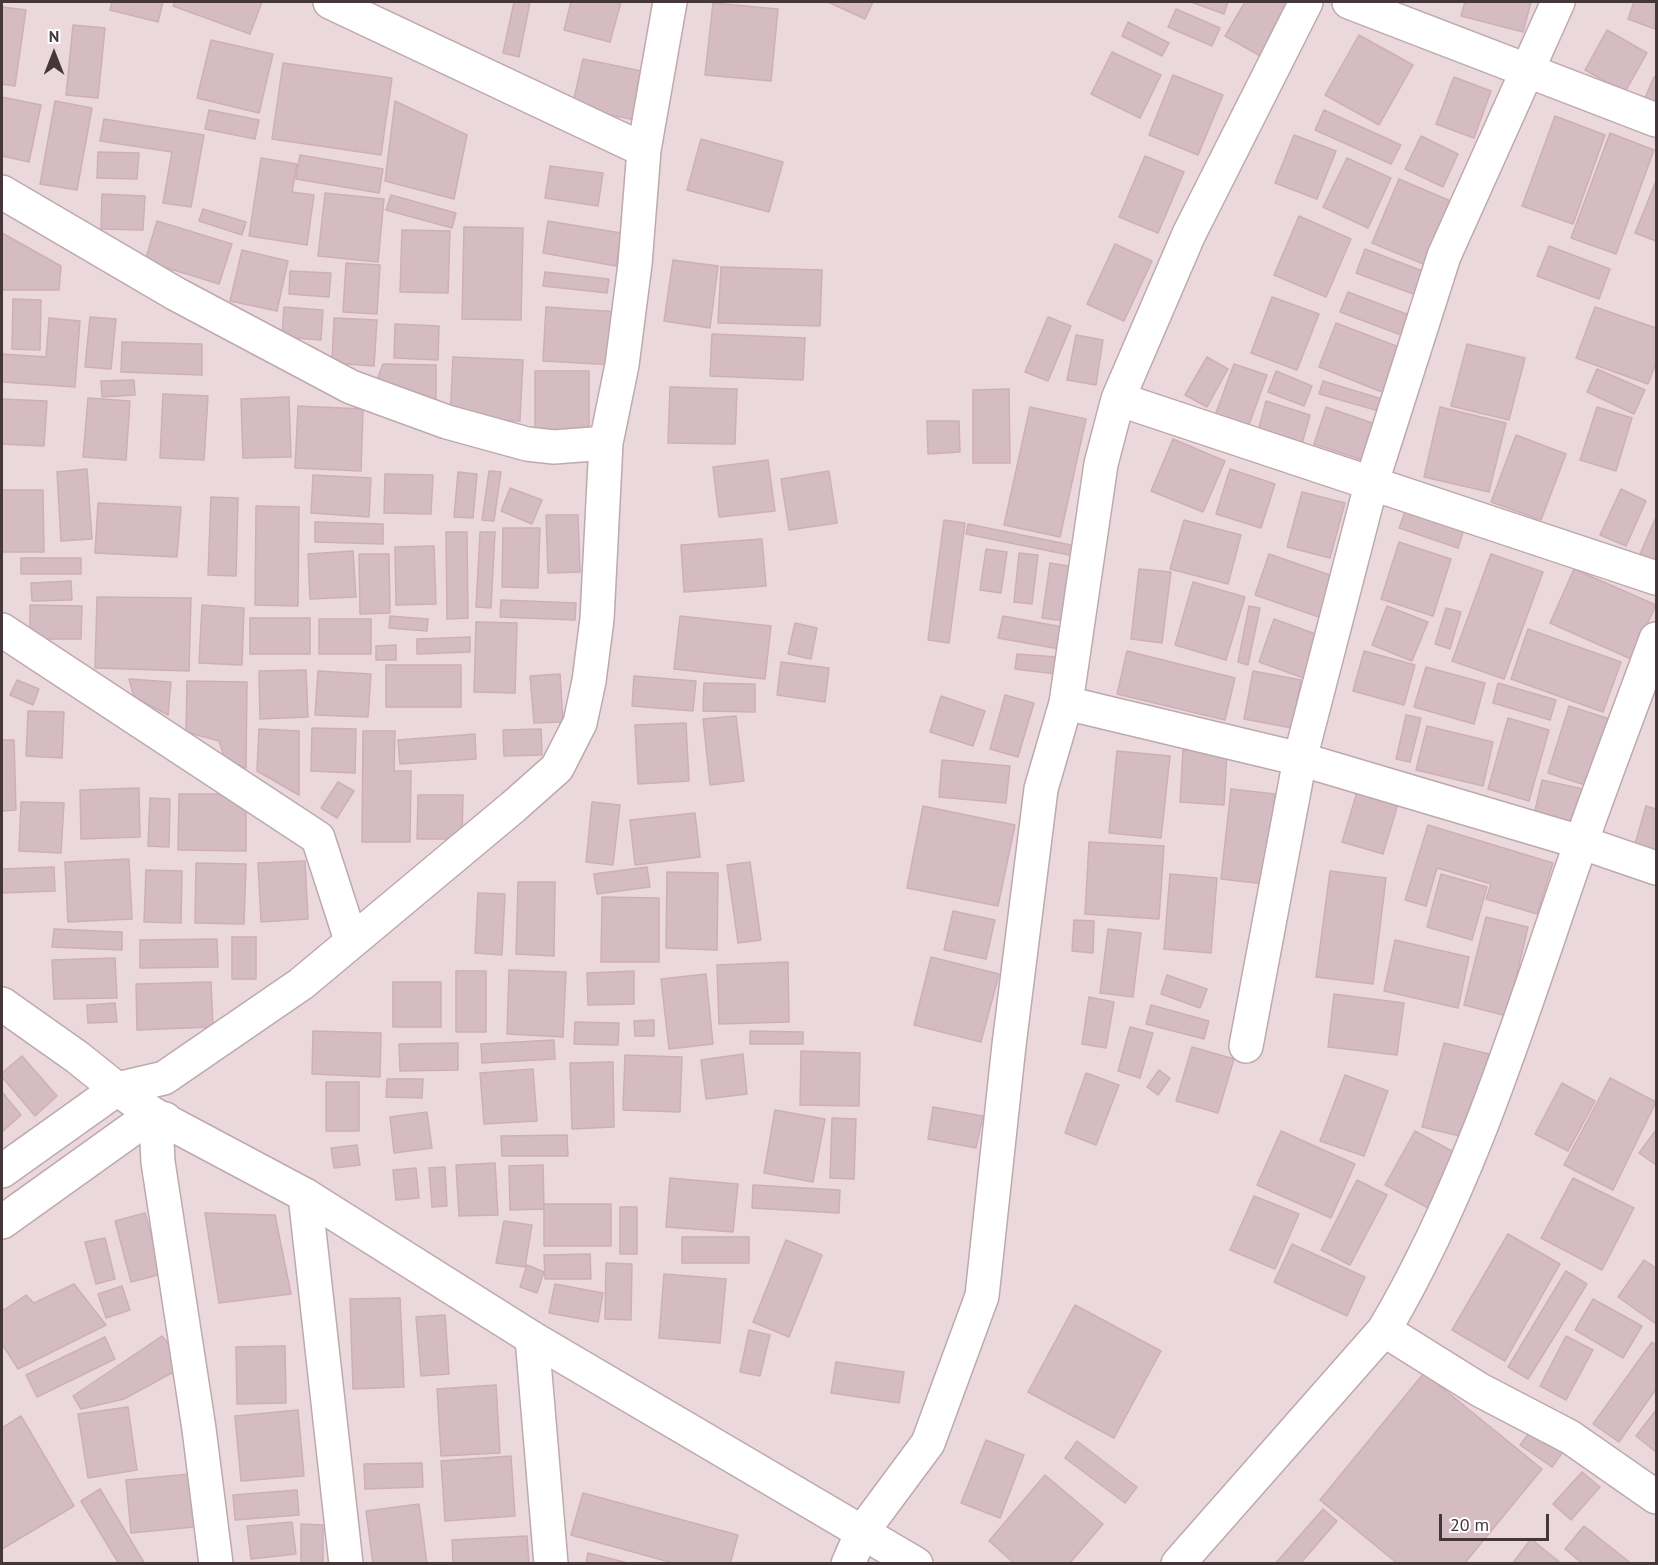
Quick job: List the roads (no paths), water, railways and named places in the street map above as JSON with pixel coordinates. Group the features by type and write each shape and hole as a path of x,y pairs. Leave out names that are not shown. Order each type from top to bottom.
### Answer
{"street":[{"path":"330,2 644,150"},
{"path":"2,1171 117,1089 164,1077 301,984 557,768 580,723 590,681 597,619 606,443 624,354 635,264 644,150 670,2"},
{"path":"848,1563 862,1532 928,1443 982,1296 1008,1056 1041,789 1066,703 1101,464 1118,399 1189,234 1306,2"},
{"path":"1349,2 1525,72 1656,120"},
{"path":"1246,1046 1300,759 1371,485 1444,256 1558,2"},
{"path":"2,192 176,294 351,387 447,422 527,444 554,447 606,443"},
{"path":"1118,399 1656,578"},
{"path":"2,630 318,838 351,940"},
{"path":"1178,1563 1384,1330 1408,1290 1473,1151 1580,842 1656,639"},
{"path":"1066,703 1300,759 1580,842 1656,868"},
{"path":"2,1004 77,1057 117,1089 159,1117 305,1195 532,1338 916,1563"},
{"path":"164,1077 157,1142 158,1162 199,1429 216,1563"},
{"path":"2,1222 159,1117"},
{"path":"305,1195 346,1563"},
{"path":"1384,1330 1480,1390 1570,1437 1656,1497"},
{"path":"532,1338 551,1563"}]}
